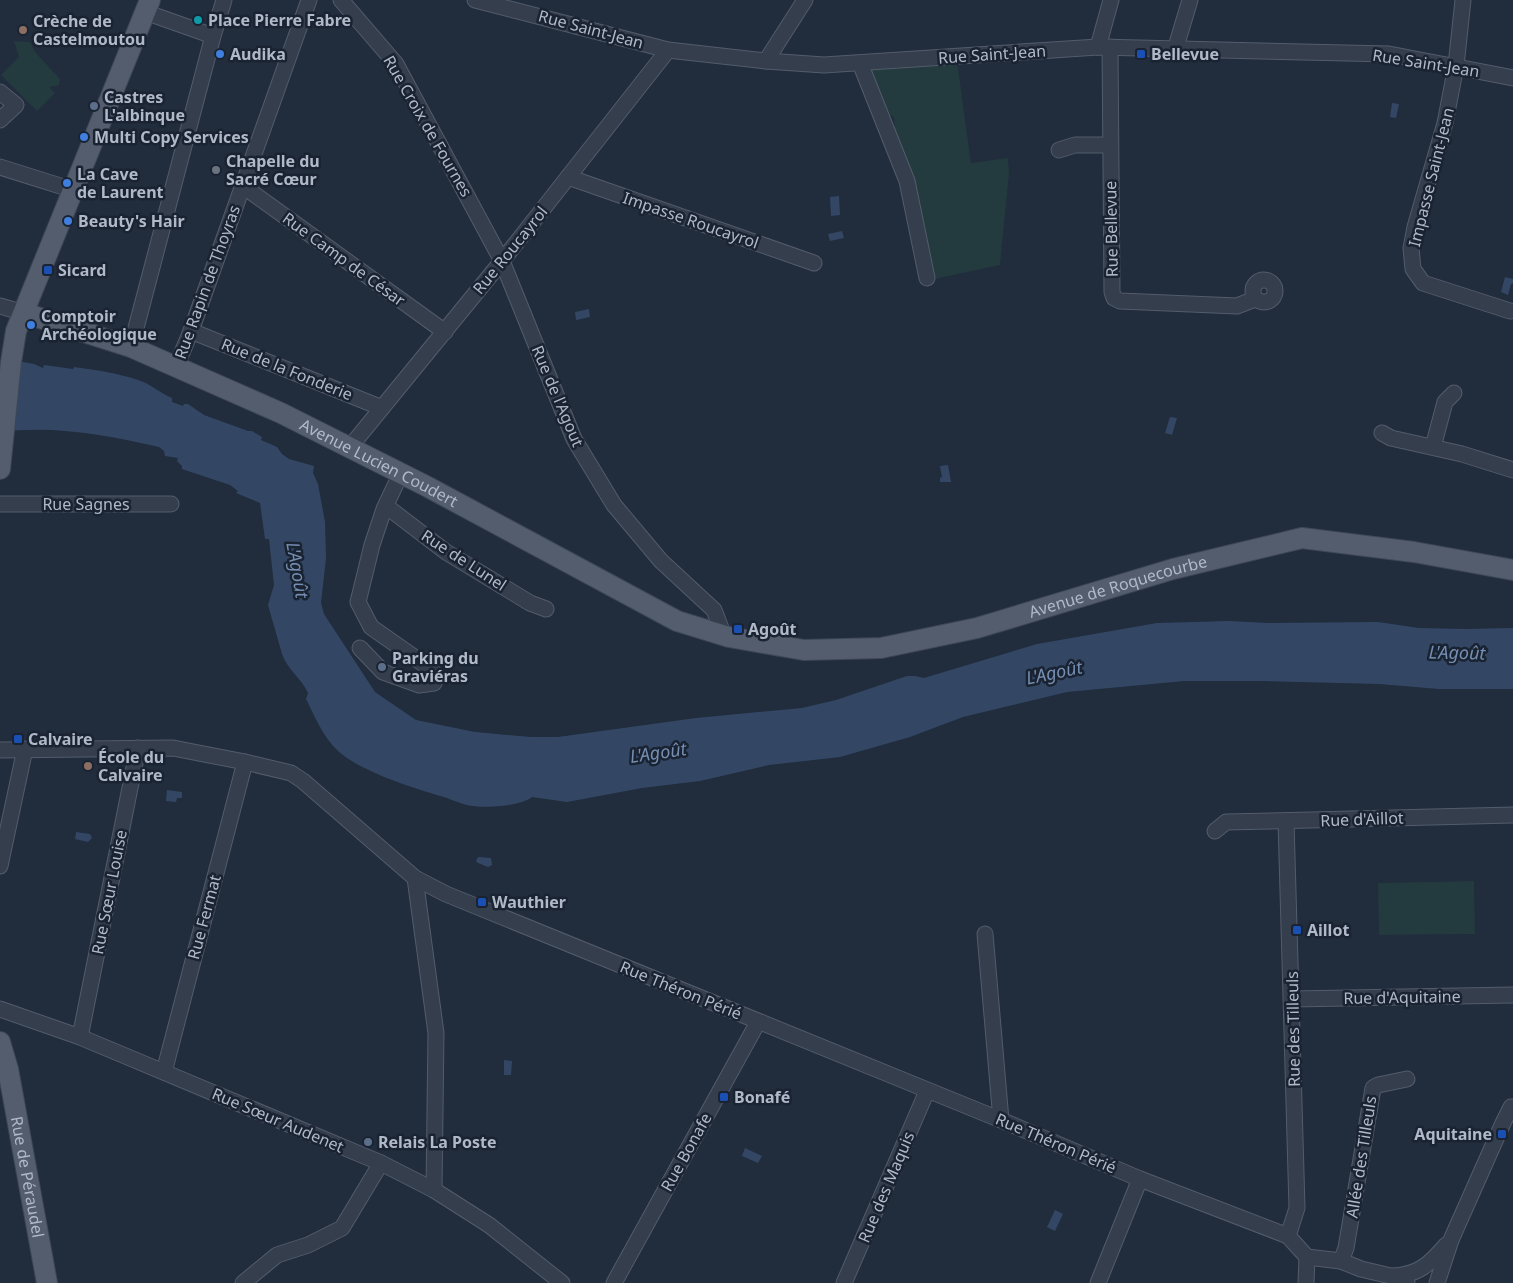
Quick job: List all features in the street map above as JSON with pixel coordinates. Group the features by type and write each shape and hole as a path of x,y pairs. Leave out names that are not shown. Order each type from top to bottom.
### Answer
{"main road":[{"path":"0,469 11,362 8,340 24,313 148,6"},
{"name":"Avenue Lucien Coudert","path":"24,313 132,347 281,412 401,473 677,621 724,636"},
{"name":"Avenue de Roquecourbe","path":"724,636 804,650 881,648 977,628 1173,569 1302,538 1414,552 1513,570"},
{"name":"Rue de Péraudel","path":"0,1042 8,1069 47,1283"}],"street":[{"path":"132,347 224,0"},
{"name":"Rue Rapin de Thoyras","path":"176,367 191,331 309,0"},
{"name":"Rue Croix de Fournes","path":"341,0 396,64 502,261"},
{"name":"Rue Saint-Jean","path":"476,0 528,7 668,50 766,61 824,64 1104,47 1389,54 1513,78"},
{"path":"766,61 805,0"},
{"name":"Rue Bellevue","path":"1111,0 1104,47 1110,145 1112,292 1114,298 1120,301 1237,306 1255,299"},
{"path":"1175,50 1190,0"},
{"name":"Impasse Saint-Jean","path":"1462,0 1456,66 1445,123 1415,226 1411,248 1413,269 1423,283 1510,311"},
{"path":"148,6 213,36"},
{"name":"Rue Roucayrol","path":"350,447 502,261 668,50"},
{"path":"860,62 907,181 927,278"},
{"path":"0,92 16,105 0,120"},
{"path":"1059,150 1075,145 1110,145"},
{"path":"0,167 74,190"},
{"name":"Impasse Roucayrol","path":"568,177 814,264"},
{"name":"Rue Camp de César","path":"243,186 444,332"},
{"name":"Rue de l'Agout","path":"502,261 574,439 614,505 662,561 714,610 724,636"},
{"path":"0,306 24,313"},
{"name":"Rue de la Fonderie","path":"191,331 382,408"},
{"path":"1434,447 1446,402 1454,393"},
{"path":"1382,433 1391,438 1462,454 1513,470"},
{"path":"360,648 383,672 400,679 419,685 434,684 438,676 371,627 358,602 372,545 386,506 401,473"},
{"name":"Rue Sagnes","path":"0,504 171,504"},
{"name":"Rue de Lunel","path":"386,506 446,552 530,603 546,608"},
{"name":"Rue Théron Périé","path":"2,748 173,748 291,773 303,781 415,878 446,894 1001,1120 1140,1179 1288,1236 1307,1257"},
{"name":"Rue Sœur Louise","path":"80,1037 138,748"},
{"path":"0,866 25,749"},
{"name":"Rue Fermat","path":"164,1072 245,762"},
{"name":"Rue d'Aillot","path":"1215,831 1226,822 1513,815"},
{"path":"1288,845 1298,831 1305,825 1317,820"},
{"name":"Rue des Tilleuls","path":"1286,821 1298,1208 1288,1236"},
{"path":"415,878 436,1033 434,1190"},
{"path":"985,934 1001,1120"},
{"name":"Rue d'Aquitaine","path":"1292,999 1513,995"},
{"name":"Rue Sœur Audenet","path":"0,1008 80,1037 381,1163 416,1180 489,1225 562,1283"},
{"name":"Rue Bonafe","path":"614,1283 758,1022"},
{"name":"Allée des Tilleuls","path":"1341,1261 1346,1248 1373,1088 1378,1085 1407,1079"},
{"name":"Rue des Maquis","path":"844,1283 927,1091"},
{"path":"1437,1283 1451,1240 1508,1122 1511,1107 1513,1107"},
{"path":"243,1283 278,1254 308,1245 342,1228 381,1163"},
{"path":"416,1180 434,1165"},
{"path":"1098,1283 1140,1179"},
{"path":"1306,1283 1307,1257 1341,1261 1360,1269 1400,1280 1430,1263 1451,1240"}],"green space":[{"path":"14,41 30,42 35,52 60,79 59,85 49,87 55,93 37,111 1,75 19,57"},
{"path":"957,61 971,163 1008,158 1009,174 1000,265 930,280 909,179 913,174 893,131 895,128 894,117 890,115 871,70 906,68 906,65"},
{"path":"1474,881 1475,934 1379,935 1378,883"}],"water":[{"path":"1392,103 1399,104 1396,118 1390,117"},
{"path":"839,196 840,215 831,216 830,197"},
{"path":"842,231 844,238 830,241 828,234"},
{"path":"1505,277 1513,279 1508,295 1501,292"},
{"path":"589,309 590,317 576,320 575,312"},
{"name":"L'Agoût","path":"18,361 43,368 44,365 73,369 74,367 122,375 138,380 172,398 172,402 183,406 188,404 204,415 252,431 262,437 261,440 277,447 289,459 314,466 313,473 318,484 325,522 326,558 321,603 324,614 375,692 416,720 475,732 531,737 558,737 696,718 802,708 836,700 907,676 924,678 1037,644 1157,623 1229,621 1268,623 1378,622 1419,628 1513,628 1513,689 1439,689 1379,684 1263,681 1184,681 1067,692 963,717 910,737 840,757 769,765 700,781 642,788 567,802 532,797 504,806 478,807 405,785 374,773 348,759 328,739 306,699 308,693 282,654 268,605 274,585 269,539 265,539 260,503 236,493 238,491 230,485 182,469 182,466 177,461 178,458 165,456 164,451 159,447 80,432 20,430 0,432 0,364"},
{"path":"1170,417 1177,418 1172,435 1165,433"},
{"path":"948,465 951,482 940,482 942,477 940,466"},
{"path":"167,790 182,792 182,798 177,798 176,802 166,801"},
{"path":"76,832 90,834 92,838 88,842 75,839"},
{"path":"478,857 491,858 492,865 488,867 478,863 476,861"},
{"path":"504,1060 512,1061 511,1075 504,1075"},
{"path":"745,1148 762,1156 758,1163 742,1156"},
{"path":"1055,1210 1063,1214 1055,1231 1047,1227"}],"place":[{"name":"Place Pierre Fabre","path":"198,20"},
{"name":"Crèche de Castelmoutou","path":"23,30"},
{"name":"Audika","path":"220,54"},
{"name":"Bellevue","path":"1141,54"},
{"name":"Castres L'albinque","path":"94,106"},
{"name":"Multi Copy Services","path":"84,137"},
{"name":"Chapelle du Sacré Cœur","path":"216,170"},
{"name":"La Cave de Laurent","path":"67,183"},
{"name":"Beauty's Hair","path":"68,221"},
{"name":"Sicard","path":"48,270"},
{"name":"Comptoir Archéologique","path":"31,325"},
{"name":"Agoût","path":"738,629"},
{"name":"Parking du Graviéras","path":"382,667"},
{"name":"Calvaire","path":"18,739"},
{"name":"École du Calvaire","path":"88,766"},
{"name":"Wauthier","path":"482,902"},
{"name":"Aillot","path":"1297,930"},
{"name":"Bonafé","path":"724,1097"},
{"name":"Aquitaine","path":"1502,1134"},
{"name":"Relais La Poste","path":"368,1142"}]}
